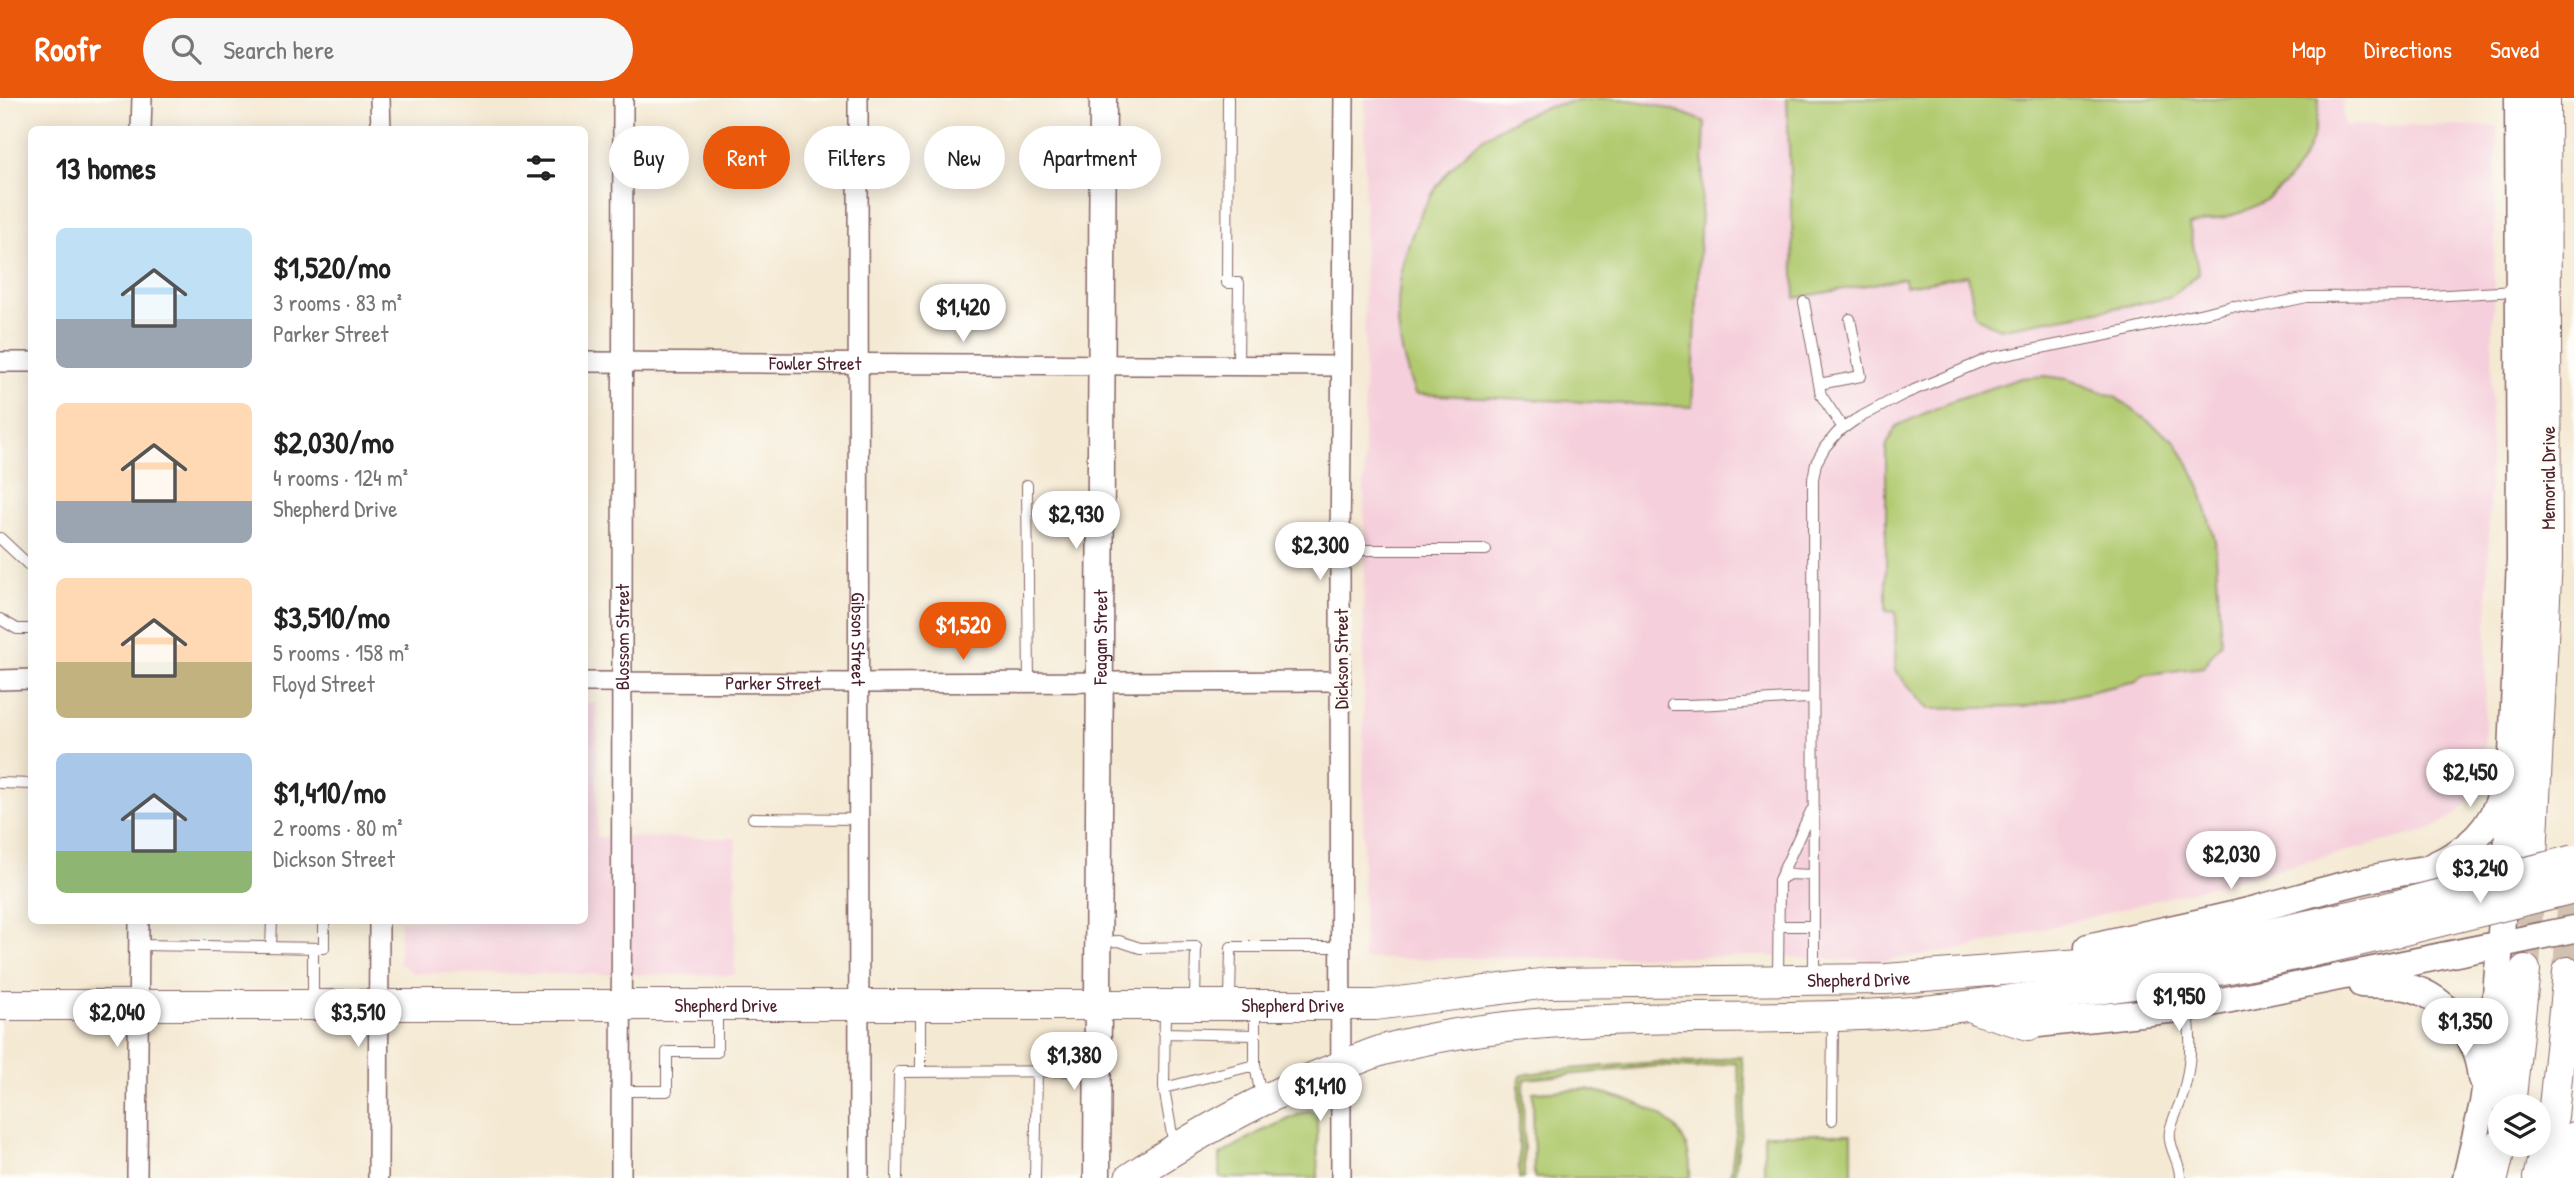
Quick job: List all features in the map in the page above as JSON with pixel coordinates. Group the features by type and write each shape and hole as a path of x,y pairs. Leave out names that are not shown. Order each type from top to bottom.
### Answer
{"main road":[{"name":"Memorial Drive","path":"2519,864 2547,559 2545,98"},
{"name":"Shepherd Drive","path":"1135,1176 1262,1100 1380,1051 1457,1033 1543,1023 1899,1013 2083,992 2321,950 2377,923 2574,860"},
{"name":"Shepherd Drive","path":"0,1005 1098,1005 1164,1020 1195,1006 1247,1016 1339,1006 1411,1002 1548,983 1814,981 1966,974 2081,964 2377,923 2574,887"},
{"path":"1966,974 2088,947"},
{"path":"2499,1094 2525,970"},
{"path":"2538,1178 2553,1116 2568,972"},
{"path":"1788,1017 1802,1004 1814,981"},
{"path":"1964,1006 2029,1025"},
{"path":"2566,1178 2574,1137"},
{"path":"2493,1178 2498,1157"}],"street":[{"path":"141,126 142,98"},
{"path":"380,98 380,126"},
{"name":"Blossom Street","path":"621,1178 622,98"},
{"name":"Gibson Street","path":"858,98 859,1178"},
{"name":"Feagan Street","path":"1097,1178 1103,98"},
{"name":"Dickson Street","path":"1341,1178 1340,550 1344,98"},
{"path":"2518,98 2520,559 2512,755 2519,864 2515,896 2527,914 2541,925 2566,931"},
{"path":"0,362 28,362"},
{"name":"Fowler Street","path":"588,362 1341,366"},
{"path":"0,680 28,679"},
{"name":"Parker Street","path":"588,682 1341,681"},
{"path":"2428,868 2467,847 2484,831 2497,809 2512,755"},
{"path":"2496,1094 2493,1033 2500,944 2519,864"},
{"path":"2088,947 2220,918 2384,876 2428,868 2519,864 2574,887"},
{"path":"137,1178 139,924"},
{"path":"378,1178 379,924"},
{"path":"2029,1025 2187,1008 2321,983 2566,931"},
{"path":"2321,983 2402,986 2430,996 2469,1034 2492,1094"},
{"path":"2466,1178 2488,1126"}],"lane":[{"path":"1228,98 1227,283 1239,283 1238,365"},
{"path":"1814,981 1813,479 1820,454 1843,428 1902,395 1990,358 2122,332 2233,306 2253,308 2307,297 2430,296 2520,291"},
{"path":"1804,302 1821,395 1843,428"},
{"path":"1819,384 1861,376 1850,319"},
{"path":"1027,485 1029,682"},
{"path":"0,538 28,564"},
{"path":"1340,550 1486,550"},
{"path":"0,619 17,629 28,629"},
{"path":"1672,705 1706,706 1812,698"},
{"path":"0,783 28,784"},
{"path":"1779,981 1779,880 1813,807"},
{"path":"753,818 858,818"},
{"path":"1779,880 1789,874 1813,876"},
{"path":"271,947 272,924"},
{"path":"139,945 324,948 324,924"},
{"path":"1778,926 1813,926"},
{"path":"1099,942 1119,941 1140,948 1196,947 1195,1006"},
{"path":"1262,1100 1231,947 1340,947"},
{"path":"313,948 313,1005"},
{"path":"621,1091 667,1091 667,1052 717,1052 718,1005"},
{"path":"921,1006 921,1071"},
{"path":"2180,1178 2180,1169 2169,1133 2185,1090 2190,1048 2187,1008"},
{"path":"1175,1150 1164,1088 1164,1020 1247,1016"},
{"path":"1832,1120 1833,1016"},
{"path":"1164,1088 1255,1065"},
{"path":"1035,1178 1037,1071"},
{"path":"897,1178 899,1072 1098,1071"}],"shaded area":[{"path":"1365,98 2343,98 2344,125 2497,126 2484,771 2477,790 2456,815 2430,830 1965,949 1884,961 1769,956 1363,959"},
{"path":"588,703 597,703 597,837 736,838 735,975 414,973 399,963 400,924 588,924"}],"green space":[{"path":"1600,98 1654,104 1705,122 1692,407 1415,394 1399,336 1400,285 1406,254 1430,197 1448,172 1470,150 1495,131 1542,109"},
{"path":"1787,98 2319,98 2317,117 2307,151 2298,167 2274,194 2242,212 2189,225 2199,274 2169,298 1999,329 1975,315 1968,275 1906,286 1905,278 1795,298"},
{"path":"2045,376 2067,379 2115,397 2175,441 2200,488 2215,540 2221,642 2203,667 2142,675 2136,681 2025,707 1929,709 1895,671 1896,612 1886,611 1886,446 1896,426 1957,399 2021,378"},
{"path":"1741,1056 1747,1093 1734,1178 1730,1178 1742,1093 1736,1062 1697,1068 1658,1066 1525,1079 1524,1178 1519,1178 1521,1076 1546,1071 1658,1062 1697,1063"},
{"path":"1588,1089 1644,1106 1673,1125 1683,1139 1689,1156 1690,1178 1534,1178 1533,1092"},
{"path":"1309,1110 1317,1115 1318,1178 1220,1178 1220,1155 1260,1132"},
{"path":"1764,1134 1852,1134 1852,1178 1764,1178"}],"tunnel":[{"path":"2525,970 2530,875"},
{"path":"2568,972 2574,875"}]}
